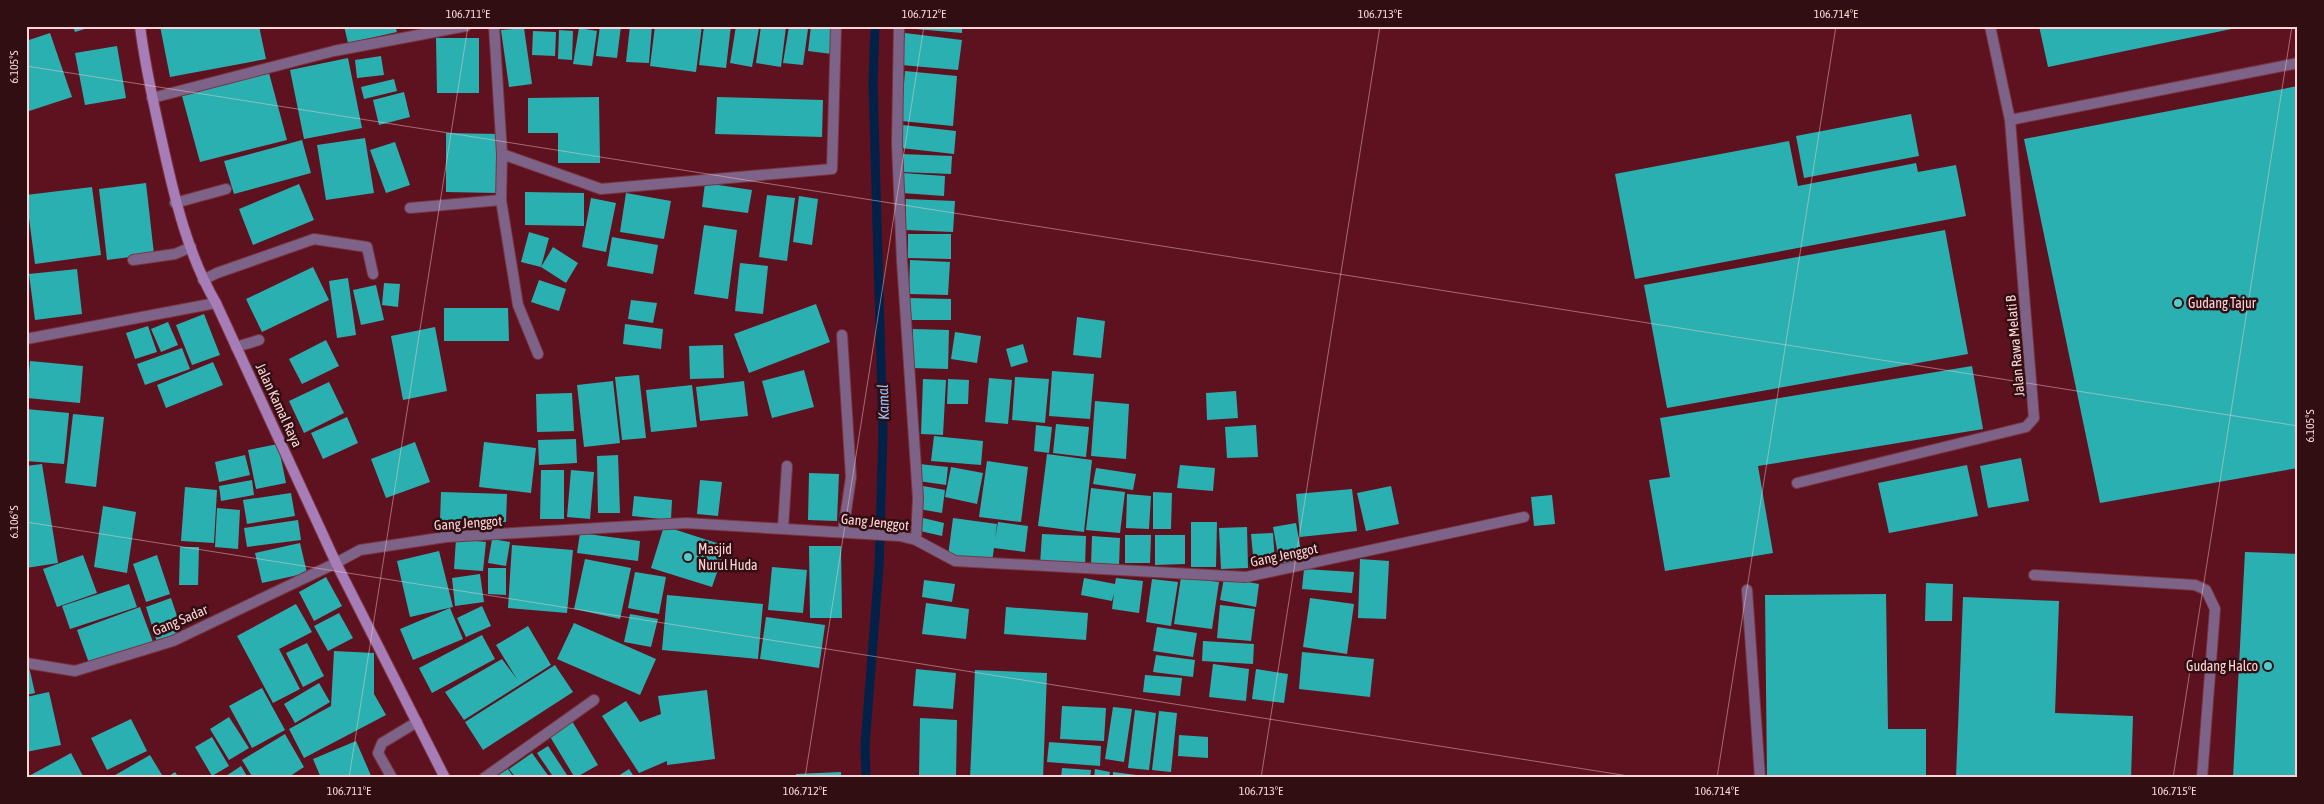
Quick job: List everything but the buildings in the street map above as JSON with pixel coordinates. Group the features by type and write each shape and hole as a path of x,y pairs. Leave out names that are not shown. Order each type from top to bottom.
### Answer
{"main road":[{"name":"Jalan Kamal Raya","path":"140,26 152,98 175,202 203,280 216,303 336,563 445,778"}],"street":[{"path":"152,98 334,51 466,26"},
{"path":"494,26 502,154 501,200 518,305 538,354"},
{"path":"502,154 601,189 832,169 836,26"},
{"path":"899,26 897,144 902,261 918,498 916,540"},
{"name":"Jalan Rawa Melati B","path":"1797,483 2026,427 2034,418 2010,120 1990,26"},
{"path":"2010,120 2298,63"},
{"path":"175,202 226,189"},
{"path":"410,208 501,200"},
{"path":"203,280 217,273 314,240 367,247 373,274"},
{"path":"132,260 176,254 191,247"},
{"path":"26,339 216,303"},
{"path":"842,335 851,477 842,532"},
{"path":"236,347 259,340"},
{"path":"783,528 787,466"},
{"name":"Gang Jenggot","path":"336,563 360,550 446,537 686,523 900,536 916,540 955,561 1246,577 1524,517"},
{"name":"Gang Sadar","path":"26,663 75,671 174,641 336,563"},
{"path":"2034,575 2195,585 2206,590 2215,609 2202,778"},
{"path":"1747,590 1760,778"},
{"path":"484,778 594,700"},
{"path":"392,778 378,753 379,748 382,743 417,722"}],"waterway":[{"name":"Kamal","path":"866,778 865,745 879,567 883,432 873,83 875,26"}],"place":[{"name":"Gudang Tajur","path":"2178,303"},
{"name":"Masjid Nurul Huda","path":"688,557"},
{"name":"Gudang Halco","path":"2268,666"}]}
